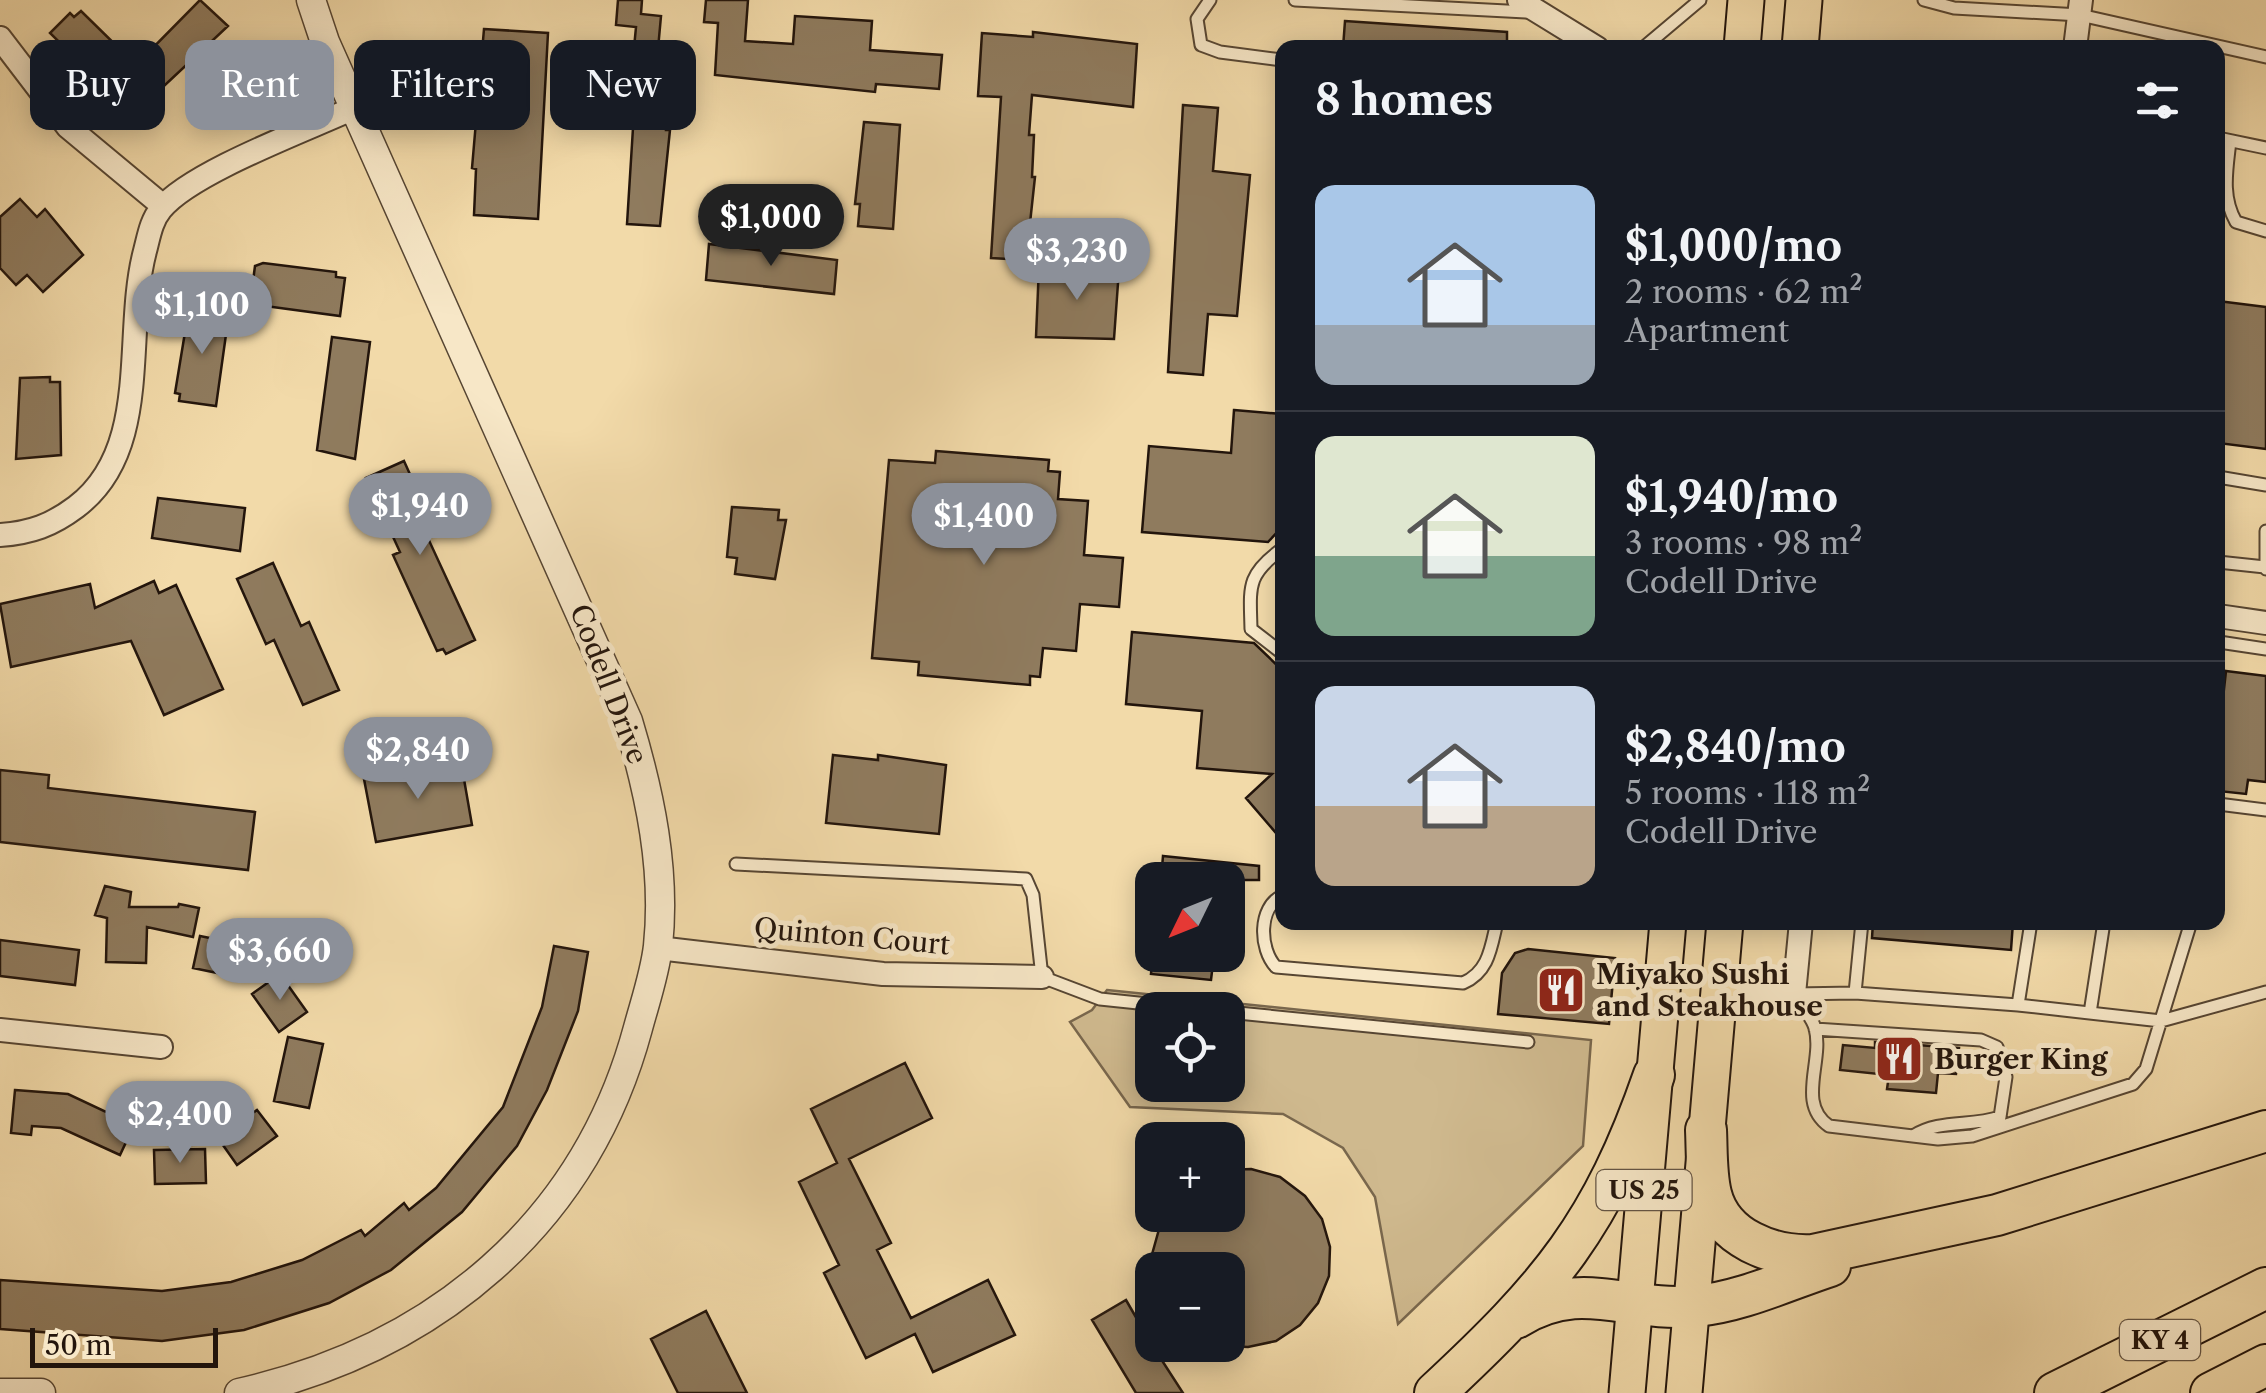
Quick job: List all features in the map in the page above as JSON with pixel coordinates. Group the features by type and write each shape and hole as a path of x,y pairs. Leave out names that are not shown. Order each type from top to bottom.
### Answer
{"highway":[{"path":"1743,40 1746,0"},
{"path":"1801,40 1804,0"},
{"name":"US 25","path":"1627,1393 1667,930"},
{"name":"US 25","path":"1684,1393 1725,930"},
{"path":"1435,1393 1516,1318 1566,1256 1610,1188 1654,1074"},
{"path":"1706,1130 1711,1196 1718,1211 1728,1224 1773,1254 1813,1255 1967,1222"},
{"path":"1516,1318 1541,1302 1569,1296 1600,1296 1634,1306 1717,1303 2266,1131"},
{"name":"KY 4","path":"2055,1393 2266,1288"},
{"name":"KY 4","path":"2211,1393 2266,1365"}],"street":[{"name":"Codell Drive","path":"312,0 354,102"},
{"path":"1527,6 1584,40"},
{"path":"2076,40 2080,8"},
{"path":"0,38 68,127 163,206"},
{"path":"0,535 26,533 55,523 88,498 113,467 124,432 139,275 153,222 163,206 203,180 354,108"},
{"name":"Codell Drive","path":"239,1393 333,1367 411,1329 471,1287 532,1228 557,1198 608,1116 627,1068 658,948 654,827 628,721 366,130"},
{"path":"2225,617 2266,623"},
{"path":"1719,1000 1794,994 1799,930"},
{"name":"Quinton Court","path":"658,948 884,974 1042,977"},
{"path":"0,1030 162,1047"},
{"path":"0,1393 41,1393"}],"lane":[{"path":"1210,0 1197,18 1200,45 1220,52 1275,59"},
{"path":"1296,0 1527,6"},
{"path":"1652,40 1700,0"},
{"path":"1924,0 1954,8 2080,8 2201,40"},
{"path":"2225,46 2266,57"},
{"path":"2225,139 2266,148"},
{"path":"2225,194 2236,222 2266,231"},
{"path":"2225,478 2266,485"},
{"path":"2225,563 2266,568 2266,531"},
{"path":"1275,555 1258,568 1250,586 1252,629 1275,647"},
{"path":"2225,646 2266,649"},
{"path":"2225,805 2266,810"},
{"path":"736,864 1026,879 1033,895 1042,977 1100,1000 1135,1003"},
{"path":"1275,899 1265,928 1264,946 1276,967 1463,983 1476,978 1487,962 1494,930"},
{"path":"1855,993 1861,930"},
{"path":"2018,1005 2030,930"},
{"path":"2090,1013 2103,930"},
{"path":"1794,994 1815,1028 1813,1105 1819,1118 1830,1126 1913,1136 1972,1136 2134,1084 2146,1070 2188,930"},
{"path":"1794,994 1855,993 2161,1021 2266,992"},
{"path":"1245,1014 1528,1042"},
{"path":"1815,1028 1980,1040 1997,1047 2006,1078 2000,1116 1966,1124 1931,1124 1913,1136"}],"shaded area":[{"path":"1107,990 1135,993 1135,1102 1245,1102 1245,1004 1591,1040 1583,1146 1398,1324 1375,1197 1343,1148 1283,1114 1130,1107 1070,1022 1092,1010"}],"building":[{"path":"200,0 228,26 213,40 185,40 185,66 165,85 165,40 161,40"},
{"path":"618,0 642,0 641,14 661,16 659,40 635,40 636,27 616,25"},
{"path":"706,0 748,0 745,41 793,44 795,16 872,21 870,50 942,55 939,89 876,84 875,92 715,75 718,23 704,22"},
{"path":"81,11 111,40 57,40 50,33 70,13 74,17"},
{"path":"1345,21 1507,32 1507,40 1344,40"},
{"path":"484,29 548,33 538,219 474,215 475,130 530,130 530,40 483,40"},
{"path":"1033,32 1137,44 1133,107 1032,95 1029,135 1034,135 1035,177 1026,260 991,258 1001,97 978,96 982,33 1033,37"},
{"path":"1183,105 1218,108 1213,171 1250,175 1237,316 1208,314 1203,375 1168,372"},
{"path":"864,122 900,125 893,229 858,226 860,204 855,204"},
{"path":"633,130 670,130 660,226 627,224"},
{"path":"20,199 37,217 45,209 83,255 43,292 27,275 16,285 0,268 0,217"},
{"path":"709,244 837,260 834,294 706,280"},
{"path":"263,263 336,272 336,277 345,278 340,316 250,304 255,266"},
{"path":"1039,266 1119,269 1114,339 1036,337"},
{"path":"2225,302 2266,307 2266,449 2225,444"},
{"path":"189,308 229,313 216,406 179,401 180,394 175,393"},
{"path":"332,337 370,342 355,459 317,450"},
{"path":"50,377 50,382 60,382 61,455 16,459 20,378"},
{"path":"1234,410 1275,413 1275,534 1268,542 1142,532 1149,446 1231,453"},
{"path":"936,451 1049,460 1048,471 1060,472 1058,499 1088,501 1084,555 1123,558 1119,607 1080,604 1076,651 1043,648 1040,677 1030,676 1030,685 918,675 919,662 872,658 889,460 935,463"},
{"path":"404,461 435,530 426,534 475,640 446,654 443,649 437,651 393,555 400,552 366,478"},
{"path":"158,498 245,508 240,551 152,538"},
{"path":"732,507 779,510 778,520 786,520 775,579 735,574 737,558 727,557"},
{"path":"273,563 301,626 309,622 339,690 303,705 274,640 266,644 237,579"},
{"path":"154,581 159,593 176,585 223,689 164,715 131,641 11,667 0,604 90,584 95,608"},
{"path":"1132,632 1254,643 1275,663 1275,832 1246,798 1272,774 1197,768 1202,711 1126,704"},
{"path":"2226,671 2266,676 2266,782 2248,780 2246,794 2225,792"},
{"path":"833,755 878,760 878,755 946,765 939,834 826,823"},
{"path":"461,762 472,825 376,842 364,779"},
{"path":"0,770 49,775 48,788 255,812 248,870 0,842"},
{"path":"1163,856 1221,862 1162,862"},
{"path":"1245,865 1259,866 1259,880 1245,880"},
{"path":"105,886 131,892 129,907 179,904 199,908 193,937 147,927 146,963 106,962 107,918 95,915"},
{"path":"1872,930 2012,930 2011,950 1872,938"},
{"path":"200,936 239,944 232,976 193,968"},
{"path":"0,940 79,950 75,985 0,976"},
{"path":"554,946 588,952 578,1011 547,1090 517,1146 462,1212 391,1270 329,1303 244,1330 162,1341 0,1329 0,1280 162,1291 231,1282 302,1260 361,1230 365,1236 404,1203 409,1210 436,1188 503,1107 542,1007"},
{"path":"1528,949 1615,958 1609,1024 1498,1014 1502,973 1515,953"},
{"path":"1151,972 1212,972 1211,980"},
{"path":"280,974 307,1012 279,1032 252,994"},
{"path":"288,1037 323,1044 309,1108 274,1101"},
{"name":"Burger King","path":"1875,1042 1959,1048 1956,1074 1938,1073 1936,1093 1887,1089 1889,1075 1840,1070 1843,1045 1875,1048"},
{"path":"905,1063 932,1118 849,1159 891,1243 877,1250 911,1318 988,1280 1015,1335 933,1372 915,1334 866,1358 824,1273 839,1265 799,1182 837,1163 811,1109"},
{"path":"15,1090 68,1094 134,1125 120,1155 61,1128 32,1126 31,1135 11,1133"},
{"path":"257,1110 277,1136 237,1165 218,1138"},
{"path":"205,1149 206,1183 155,1184 154,1150"},
{"path":"1245,1169 1280,1177 1305,1196 1322,1219 1330,1247 1329,1276 1318,1303 1300,1325 1276,1341 1248,1347 1245,1252 1153,1252 1158,1232 1245,1232"},
{"path":"1126,1300 1135,1316 1135,1362 1163,1362 1183,1393 1136,1393 1092,1320"},
{"path":"706,1311 747,1393 678,1393 651,1339"}],"place":[{"name":"Miyako Sushi and Steakhouse","path":"1561,990"},
{"name":"Burger King","path":"1899,1059"}]}
